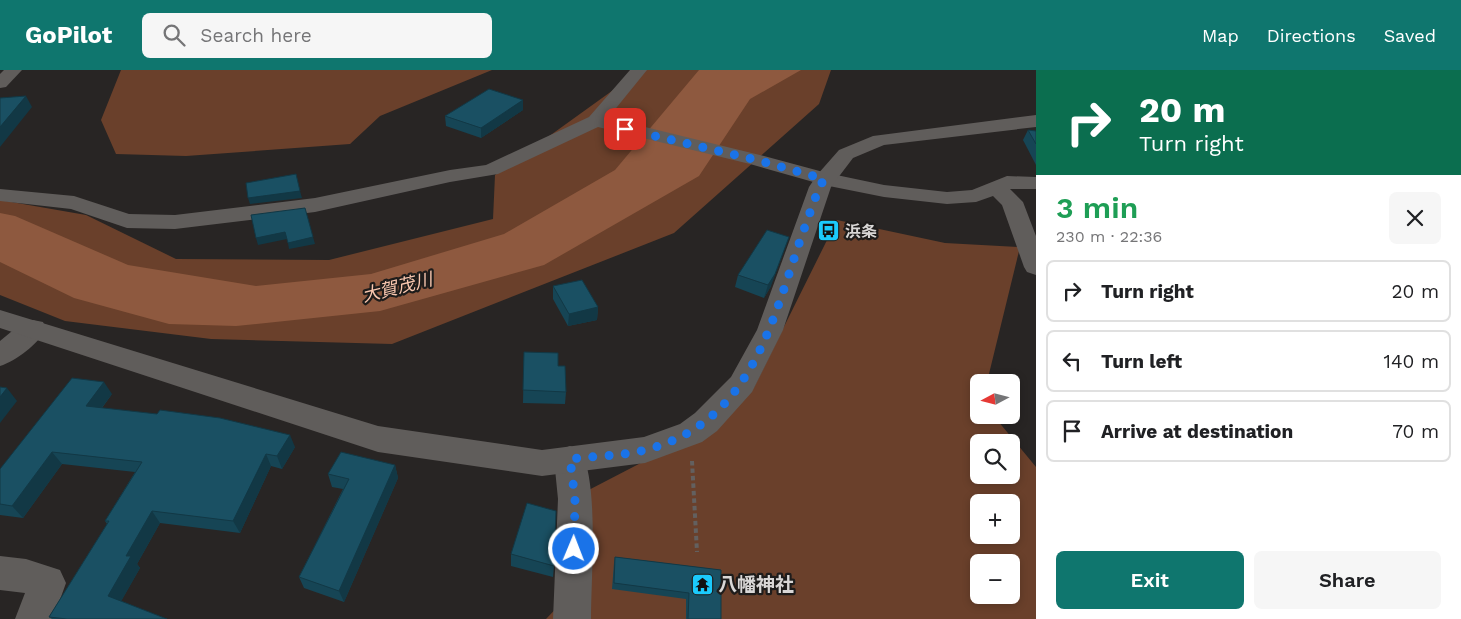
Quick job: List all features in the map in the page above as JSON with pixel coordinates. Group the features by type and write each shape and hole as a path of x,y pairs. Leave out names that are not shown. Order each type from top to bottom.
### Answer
{"street":[{"path":"0,83 14,70"},
{"path":"0,195 74,203 126,221 175,222 315,205 450,176 491,170 601,123 640,70"},
{"path":"0,319 378,439 542,463 645,450 690,433 706,422 742,384 770,330 824,179 846,154 880,140 1036,122"},
{"path":"601,123 757,160 824,179 884,191 947,198 976,196 1007,182 1036,183"},
{"path":"996,188 1012,202 1036,267"},
{"path":"0,356 33,329"},
{"path":"570,459 575,499 572,619"},
{"path":"0,573 26,576 47,583 34,619"}],"path":[{"path":"690,433 697,552"}],"shaded area":[{"path":"121,70 492,70 380,116 350,144 186,156 116,154 101,120"},
{"path":"641,70 831,70 819,104 674,233 392,344 211,339 65,321 0,295 0,200 86,215 176,259 329,260 493,219 495,175"},
{"path":"837,220 945,243 1020,247 989,374 970,374 970,424 1000,424 1009,434 970,434 970,484 1020,484 1020,448 1036,467 1036,619 546,619 568,596 581,494 660,453 754,387"}],"water":[{"name":"大賀茂川","path":"699,70 801,70 750,99 699,176 544,265 380,311 236,326 169,324 74,298 0,262 0,213 15,216 128,265 256,286 371,274 504,234 615,170"}],"building":[{"path":"489,89 523,100 481,128 445,116"},
{"path":"26,96 0,127 0,98"},
{"path":"1028,130 1036,131 1036,144"},
{"path":"296,174 300,191 248,198 246,183"},
{"path":"305,208 313,237 288,243 285,232 256,238 251,215"},
{"path":"767,230 789,237 775,274 768,285 738,275"},
{"path":"582,280 598,307 569,314 553,286"},
{"path":"524,352 558,353 558,366 565,366 566,392 523,390"},
{"path":"72,378 104,382 86,406 157,414 160,410 220,418 290,435 277,456 266,454 233,521 152,511 126,556 131,556 108,596 167,619 67,619 49,617 109,521 105,521 142,462 52,452 12,506 0,504 0,469"},
{"path":"0,387 7,388 0,397"},
{"path":"341,452 395,465 339,591 299,577 349,479 328,474"},
{"path":"527,503 556,511 554,566 511,554"},
{"path":"615,557 721,570 721,619 688,619 689,593 614,583"}],"place":[{"name":"浜条","path":"829,231"},
{"name":"八幡神社","path":"702,584"}],"route":[{"path":"574,549 575,499 570,459 645,450 690,433 706,422 742,384 770,330 824,179 757,160 625,129"}]}
